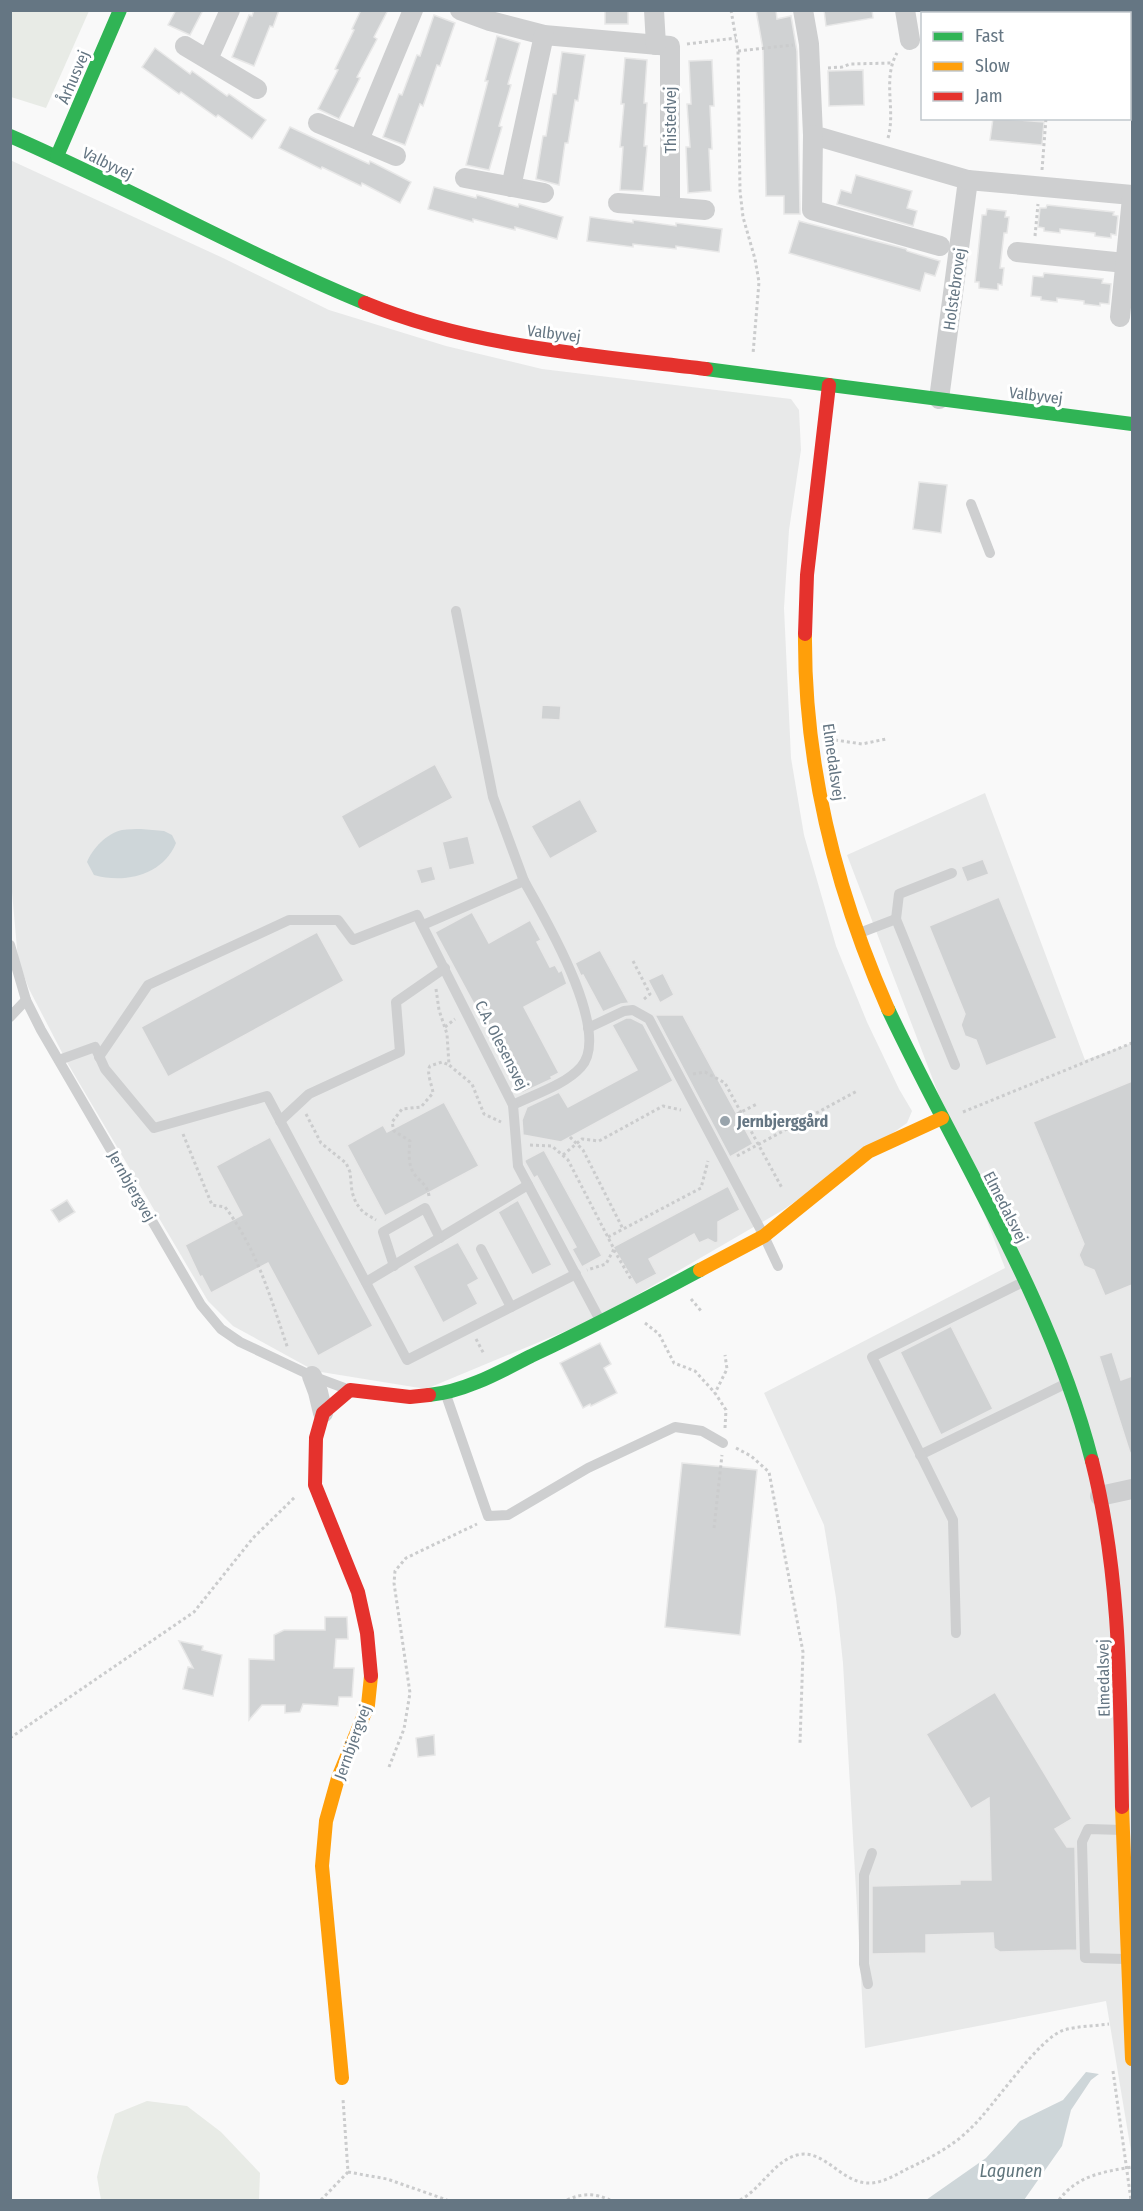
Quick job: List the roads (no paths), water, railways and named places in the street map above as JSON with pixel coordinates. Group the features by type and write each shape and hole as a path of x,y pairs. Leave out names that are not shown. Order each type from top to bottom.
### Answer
{"street":[{"name":"Århusvej","path":"57,156 120,10"},
{"path":"208,59 231,10"},
{"path":"359,140 413,10"},
{"path":"460,10 491,16 544,35 663,45"},
{"name":"Thistedvej","path":"654,10 663,45 670,207"},
{"name":"Holstebrovej","path":"803,10 809,44 813,135 812,210 940,246"},
{"path":"905,10 910,40"},
{"path":"1106,12 1128,10"},
{"path":"511,187 544,35"},
{"path":"185,46 257,89"},
{"path":"318,123 396,156"},
{"path":"813,135 968,180 1132,196 1120,317"},
{"name":"Valbyvej","path":"10,136 57,156 309,280 389,313 445,330 517,345 1132,424"},
{"path":"465,178 544,193"},
{"name":"Holstebrovej","path":"939,399 968,180"},
{"path":"618,203 705,210"},
{"path":"1017,252 1125,263"},
{"name":"Elmedalsvej","path":"829,385 806,592 807,679 816,774 832,857 857,934 886,1008 1026,1281 1054,1345 1082,1425 1100,1496 1126,1676 1127,1793 1123,1830 1126,1959 1132,2059"},
{"path":"323,1413 350,1390 411,1397 446,1394 499,1372 602,1323 764,1236 868,1152 942,1118"},
{"name":"Jernbjergvej","path":"303,1372 318,1392 323,1413 316,1438 315,1485 358,1592 367,1633 371,1670 368,1705 335,1789 326,1821 322,1866 342,2078"},
{"path":"1100,1496 1132,1489"}],"lane":[{"path":"971,504 990,553"},
{"path":"456,610 493,797 524,881 574,976 585,1008 588,1028 588,1052 582,1066 565,1080 513,1105"},
{"path":"952,873 899,894 896,919 954,1065"},
{"path":"99,1057 148,985 289,920 338,920 352,940 420,920 524,881"},
{"path":"857,934 896,919"},
{"name":"C.A. Olesensvej","path":"420,920 513,1105 518,1166 602,1323"},
{"name":"Jernbjergvej","path":"10,945 26,1000 201,1305 220,1329 240,1342 303,1372 350,1390"},
{"path":"280,1121 309,1094 400,1052 396,1002 445,968"},
{"path":"10,1017 26,1000"},
{"path":"588,1028 624,1011 633,1010 650,1019 778,1266"},
{"path":"59,1060 94,1047 105,1069 154,1128 267,1096 407,1360 576,1274"},
{"path":"366,1282 528,1185"},
{"path":"394,1266 383,1232 425,1208 440,1238"},
{"path":"481,1249 512,1307"},
{"path":"956,1633 952,1520 873,1357 1026,1281"},
{"path":"920,1455 1067,1383"},
{"path":"446,1394 488,1516 508,1515 588,1468 675,1427 702,1431 723,1443"},
{"path":"1123,1830 1088,1829 1082,1842 1085,1958 1126,1959"},
{"path":"868,1983 864,1964 864,1875 872,1853"}],"water":[{"path":"141,829 164,831 172,835 176,843 162,863 153,870 130,877 106,878 94,875 87,862 101,842 116,832"},
{"name":"Lagunen","path":"1086,2072 1099,2074 1091,2080 1071,2110 1062,2146 1024,2200 926,2200 986,2158 1020,2121 1063,2100"}],"place":[{"name":"Jernbjerggård","path":"725,1121"}]}
